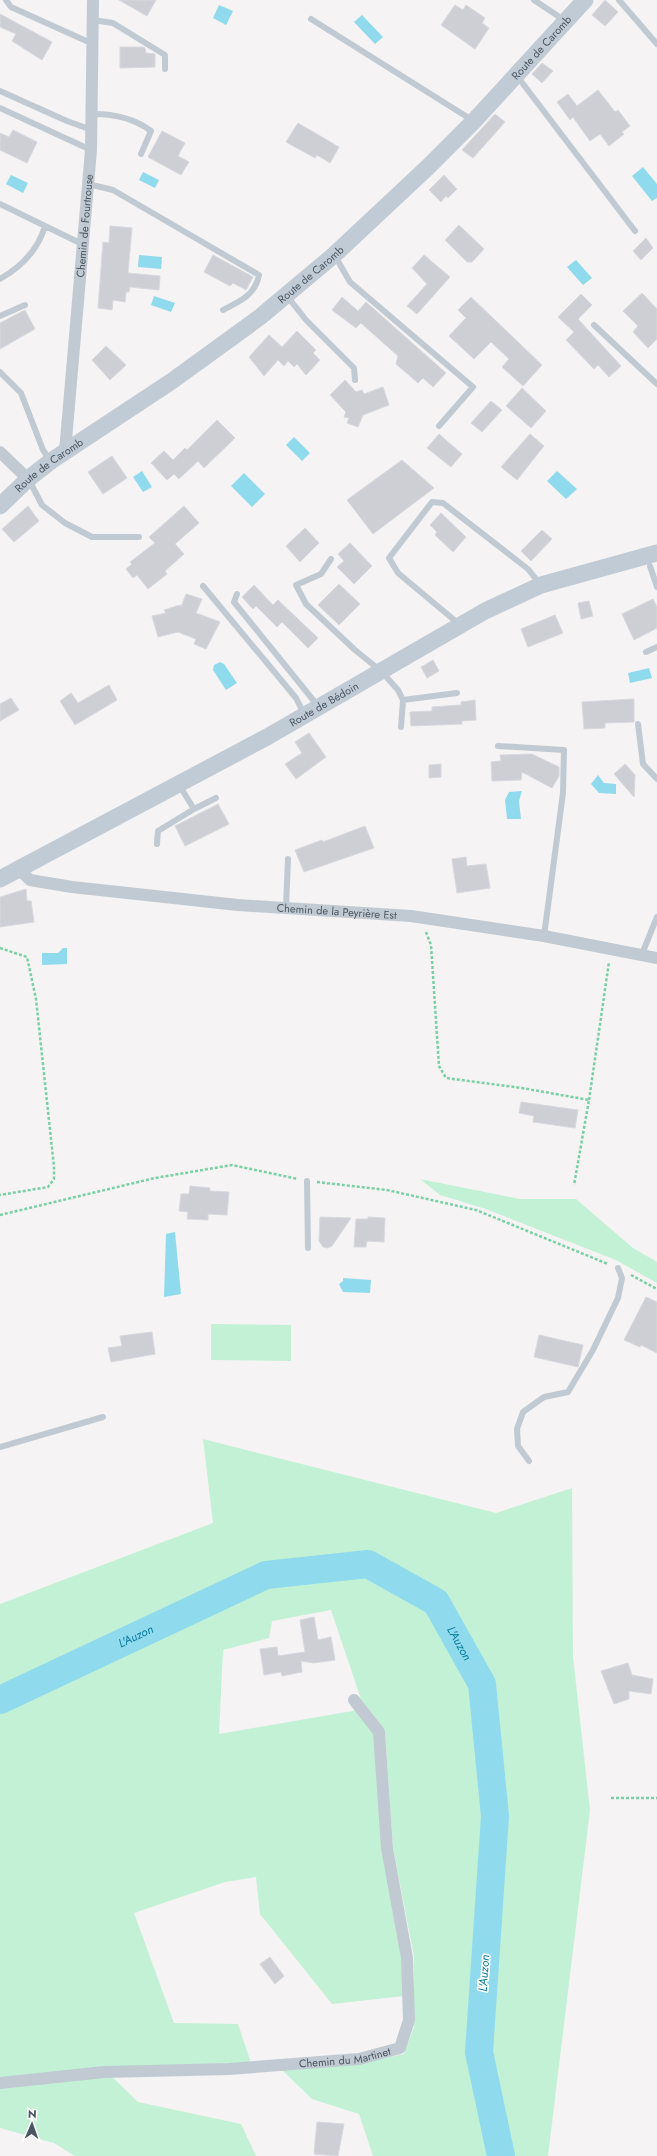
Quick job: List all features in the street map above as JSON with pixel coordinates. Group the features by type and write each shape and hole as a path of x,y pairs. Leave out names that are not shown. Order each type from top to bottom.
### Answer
{"main road":[{"name":"Route de Caromb","path":"0,506 28,478 172,381 260,317 334,255 428,167 474,121 584,0"},
{"name":"Route de Bédoin","path":"0,879 305,716 485,611 541,585 650,558"}],"street":[{"name":"Chemin de Fourtrouse","path":"58,457 91,150 93,114 93,0"},
{"path":"0,452 28,478"},
{"name":"Chemin de la Peyrière Est","path":"19,869 30,880 57,884 238,906 411,916 544,936 608,947 657,958"},
{"name":"Chemin du Martinet","path":"0,2083 104,2072 229,2069 360,2059 400,2048 409,2020 407,1958 387,1848 379,1732 354,1700"}],"lane":[{"path":"6,0 11,7 93,44"},
{"path":"534,0 565,21"},
{"path":"619,0 657,44"},
{"path":"311,19 474,121"},
{"path":"93,20 112,23 165,55 165,69"},
{"path":"516,75 635,231"},
{"path":"0,91 67,121 92,130"},
{"path":"0,108 91,150"},
{"path":"93,114 109,114 140,122 151,131 141,154"},
{"path":"88,184 113,190 259,275 257,285 248,297 224,310"},
{"path":"0,204 82,244"},
{"path":"0,280 18,269 41,241 45,226"},
{"path":"334,255 350,282 473,387 439,426"},
{"path":"286,295 306,320 354,368 355,380"},
{"path":"0,316 24,304"},
{"path":"594,325 657,384"},
{"path":"0,372 21,393 43,450 58,457"},
{"path":"28,478 42,505 65,523 92,536 139,537"},
{"path":"461,625 398,572 389,558 432,502 444,503 528,569 541,585"},
{"path":"650,558 657,571"},
{"path":"650,558 657,587"},
{"path":"331,559 321,574 296,585 306,604 355,650 381,671 398,690 403,700 401,727"},
{"path":"203,586 296,698 305,716"},
{"path":"237,594 234,602 320,707"},
{"path":"646,652 657,647"},
{"path":"403,700 457,693"},
{"path":"638,724 643,764 657,779"},
{"path":"498,746 564,750 563,793 544,936"},
{"path":"178,784 194,809"},
{"path":"157,844 158,831 173,820 216,798"},
{"path":"286,908 288,859"},
{"path":"642,954 657,917"},
{"path":"307,1181 308,1248"},
{"path":"529,1461 518,1446 517,1429 523,1412 544,1397 568,1392 593,1350 618,1298 622,1278 618,1268"},
{"path":"0,1447 103,1417"}],"path":[{"path":"411,916 424,928 431,945 439,1066 446,1078 522,1088 589,1100"},
{"path":"574,1185 589,1100 609,966 608,947"},
{"path":"0,948 27,957 36,999 54,1167 54,1179 48,1187 0,1196"},
{"path":"0,1215 155,1178 232,1165 307,1181 387,1190 476,1210 618,1268 657,1289"},
{"path":"611,1798 657,1798"}],"green space":[{"path":"420,1179 520,1199 576,1199 633,1248 657,1262 657,1283 616,1260 486,1209 440,1195"},
{"path":"211,1324 291,1325 291,1361 211,1360"},
{"path":"203,1439 496,1513 572,1488 573,1657 590,1810 548,2156 373,2156 359,2114 312,2099 282,2070 358,2064 404,2054 414,2027 414,1957 393,1847 385,1731 361,1699 331,1610 272,1621 269,1638 223,1650 219,1734 358,1710 375,1732 403,1958 404,1996 332,2004 260,1914 256,1877 225,1882 134,1913 174,2023 238,2024 251,2063 103,2068 138,2102 241,2124 256,2156 75,2156 54,2143 0,2128 0,1604 213,1523"}],"water":[{"path":"219,5 233,11 226,25 213,18"},
{"path":"362,15 383,37 375,44 354,22"},
{"path":"643,167 657,184 657,198 652,201 632,176"},
{"path":"143,172 159,180 155,188 139,180"},
{"path":"11,175 28,183 23,193 6,184"},
{"path":"139,255 162,257 161,269 138,267"},
{"path":"576,260 592,278 583,285 567,267"},
{"path":"154,296 175,303 171,312 151,305"},
{"path":"294,437 310,453 302,461 286,445"},
{"path":"142,471 152,487 143,492 133,477"},
{"path":"557,471 577,489 566,499 547,481"},
{"path":"244,473 265,494 252,507 231,486"},
{"path":"220,662 224,664 237,683 226,690 213,670 214,665"},
{"path":"649,668 652,678 630,683 628,673"},
{"path":"598,775 604,783 616,784 616,794 599,793 591,784"},
{"path":"522,791 519,801 521,819 507,819 505,800 509,792"},
{"path":"63,948 67,948 67,964 42,965 42,953 58,953"},
{"path":"175,1232 181,1294 164,1297 166,1234"},
{"path":"343,1278 371,1280 370,1293 343,1292 339,1284 343,1281"}],"building":[{"path":"119,0 156,0 147,16"},
{"path":"605,0 618,12 605,26 592,15"},
{"path":"455,5 463,10 466,5 485,18 482,23 489,28 475,49 441,25"},
{"path":"0,14 52,42 42,60 12,41 16,34 0,27"},
{"path":"120,47 145,48 146,53 155,54 155,67 120,68"},
{"path":"542,63 553,71 542,83 532,74"},
{"path":"598,90 615,112 618,110 630,126 622,132 624,134 609,146 600,134 590,141 573,117 570,120 557,102 568,94 577,106"},
{"path":"495,114 505,122 473,158 462,150"},
{"path":"298,123 339,147 330,163 317,155 315,158 286,142"},
{"path":"13,130 37,142 27,163 0,150 0,133 9,137"},
{"path":"162,131 185,143 178,156 189,162 181,175 148,157"},
{"path":"444,175 457,189 448,198 446,196 441,202 429,190"},
{"path":"459,225 484,249 472,262 467,262 445,240"},
{"path":"110,226 132,228 128,273 160,276 159,290 130,287 129,292 126,292 125,302 113,300 112,310 98,308 103,242 109,243"},
{"path":"646,238 653,248 641,260 633,251"},
{"path":"213,255 253,277 246,290 233,283 230,286 204,272"},
{"path":"424,255 450,277 417,314 407,306 427,284 412,268"},
{"path":"642,293 657,309 657,339 648,348 633,332 638,326 623,311"},
{"path":"581,294 592,305 578,319 621,366 609,377 598,365 594,369 566,340 574,332 558,317"},
{"path":"342,297 358,311 366,302 446,373 433,387 423,378 418,383 396,364 398,356 361,323 356,328 332,310"},
{"path":"471,297 542,365 523,386 502,367 509,359 491,342 474,359 449,336 466,318 458,310"},
{"path":"25,310 35,329 0,349 0,323"},
{"path":"297,331 316,350 313,353 320,360 306,375 297,364 294,367 288,361 284,366 278,360 264,376 249,357 269,335 282,347"},
{"path":"106,346 126,365 110,380 92,360"},
{"path":"345,380 356,392 362,390 364,394 383,387 389,405 363,415 358,427 347,423 349,418 344,417 346,412 330,395"},
{"path":"522,388 546,411 531,428 506,406"},
{"path":"491,401 502,410 482,432 471,423"},
{"path":"217,420 235,438 204,468 198,461 179,479 174,474 167,480 151,463 164,451 173,460 185,448 187,450"},
{"path":"439,434 462,454 451,467 427,448"},
{"path":"530,434 544,446 517,480 501,467"},
{"path":"112,456 127,478 103,494 88,472"},
{"path":"402,460 434,488 373,534 347,500"},
{"path":"28,506 39,521 14,542 2,529"},
{"path":"184,506 199,523 175,544 184,554 165,571 167,574 148,589 137,575 133,578 126,569 132,564 130,562 155,543 149,537"},
{"path":"441,513 466,537 453,552 435,535 437,532 430,525"},
{"path":"305,528 319,543 300,562 286,546"},
{"path":"542,530 552,539 531,561 521,551"},
{"path":"350,543 372,566 354,584 337,567 344,561 338,554"},
{"path":"339,584 360,604 339,625 318,605"},
{"path":"254,585 273,605 278,600 318,638 308,648 282,622 277,627 256,606 253,609 242,597"},
{"path":"186,594 202,599 196,613 220,622 206,649 194,644 196,639 178,632 158,637 152,616 166,613 164,610 180,605 181,607"},
{"path":"653,599 657,607 657,628 634,640 622,614"},
{"path":"589,601 593,616 581,619 578,603"},
{"path":"555,615 563,633 528,647 521,629"},
{"path":"433,660 439,671 427,678 421,667"},
{"path":"109,685 117,700 75,725 60,701 71,693 78,703"},
{"path":"11,698 19,710 0,721 0,704"},
{"path":"634,699 634,722 605,723 605,728 584,729 582,702"},
{"path":"475,700 476,720 462,721 462,724 411,726 410,712 432,711 432,707 461,705 461,702"},
{"path":"309,733 326,757 296,779 285,764 302,753 295,742"},
{"path":"532,754 559,767 559,776 552,788 522,772 521,780 492,781 491,762 501,761 500,755"},
{"path":"441,764 441,777 429,778 429,765"},
{"path":"625,764 635,775 634,797 614,774"},
{"path":"218,804 229,824 185,846 175,826"},
{"path":"365,826 374,848 304,872 295,850 322,840 323,842"},
{"path":"466,857 467,866 486,864 490,888 457,893 452,859"},
{"path":"26,889 27,901 31,901 34,922 0,927 0,897"},
{"path":"521,1102 578,1110 575,1128 533,1122 534,1116 519,1113"},
{"path":"190,1186 210,1188 210,1191 229,1192 227,1215 208,1214 208,1220 187,1219 188,1212 179,1211 181,1194 189,1194"},
{"path":"320,1217 351,1218 332,1246 328,1248 323,1247 319,1241"},
{"path":"368,1217 385,1218 384,1242 367,1241 366,1247 354,1247 356,1219 368,1219"},
{"path":"646,1297 657,1302 657,1353 641,1345 640,1347 624,1340"},
{"path":"152,1332 155,1354 111,1362 108,1348 122,1346 120,1336"},
{"path":"539,1335 583,1345 578,1367 534,1357"},
{"path":"314,1617 318,1640 331,1637 335,1660 314,1663 301,1661 302,1672 282,1676 281,1672 264,1675 260,1649 277,1647 278,1656 305,1652 300,1620"},
{"path":"628,1663 632,1675 653,1679 651,1694 629,1691 629,1699 614,1704 601,1671"},
{"path":"270,1957 284,1976 275,1984 260,1964"},
{"path":"317,2122 344,2124 338,2156 314,2154"}],"waterway":[{"name":"L'Auzon","path":"0,1700 266,1575 368,1564 436,1602 482,1684 495,1816 479,2052 501,2156"}]}
